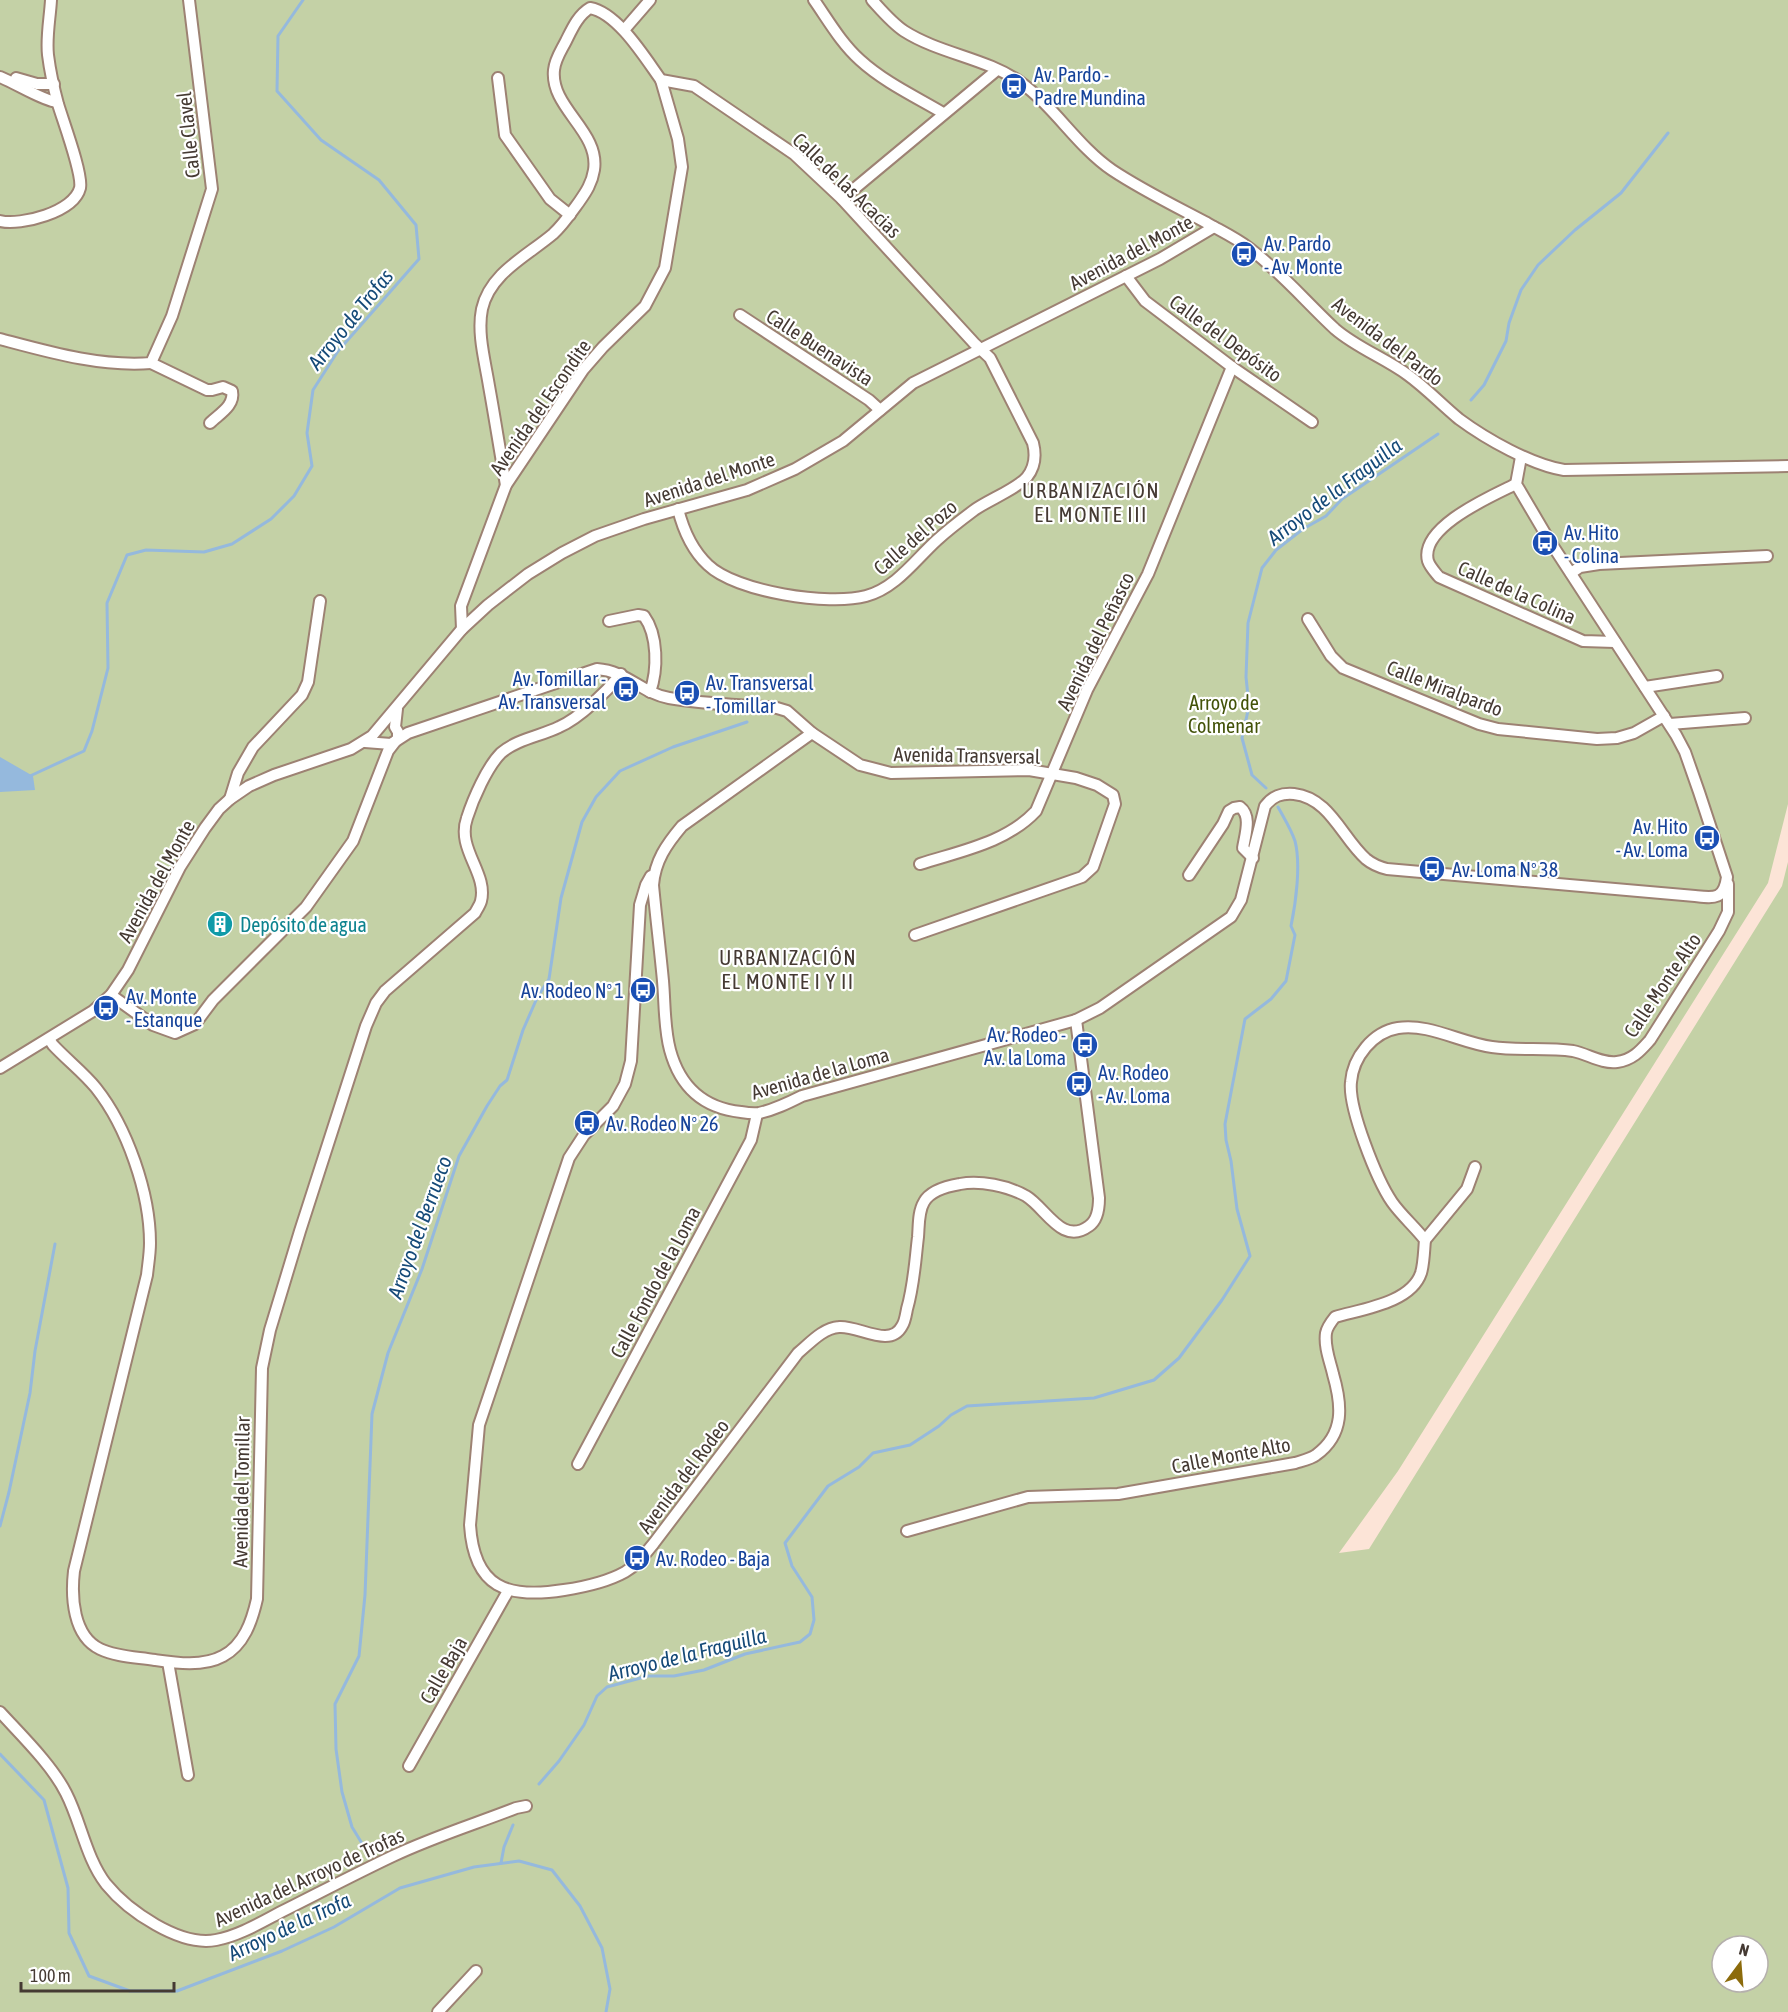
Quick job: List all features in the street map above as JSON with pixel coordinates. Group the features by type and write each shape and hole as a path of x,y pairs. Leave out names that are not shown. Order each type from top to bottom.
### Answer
{"street":[{"path":"0,221 8,223 24,221 51,213 77,196 81,184 57,102 48,53 51,0"},
{"name":"Calle Clavel","path":"151,363 172,316 212,189 189,0"},
{"path":"624,30 650,0"},
{"path":"814,0 840,38 860,60 943,113"},
{"name":"Avenida del Pardo","path":"872,0 904,31 1018,80 1034,92 1093,155 1110,168 1132,183 1252,250 1298,291 1336,330 1353,343 1394,365 1461,420 1521,457 1551,468 1564,470 1788,466"},
{"path":"506,485 482,344 482,310 489,289 500,276 555,232 570,215 588,189 595,165 588,141 554,83 556,58 577,21 590,8 603,13 624,30 661,80"},
{"path":"842,199 997,70"},
{"path":"0,76 37,84 54,84"},
{"path":"0,76 48,102 57,102"},
{"path":"498,78 505,135 550,199 570,215"},
{"name":"Calle de las Acacias","path":"661,80 694,86 794,154 842,199 980,349"},
{"name":"Avenida del Escondite","path":"462,629 461,606 506,485 583,370 645,306 665,268 682,167 675,128 661,80"},
{"name":"Avenida del Monte","path":"0,1068 93,1011 111,995 128,970 180,867 219,809 249,786 365,742 397,709 462,629 528,574 595,536 678,509 747,490 795,469 843,441 913,383 1160,259 1214,227"},
{"name":"Calle del Depósito","path":"1126,276 1145,301 1232,367 1312,422"},
{"name":"Calle Buenavista","path":"740,315 869,400 880,410"},
{"path":"0,339 49,352 111,364 151,363 207,390 223,387 232,391 230,404 210,423"},
{"name":"Calle del Pozo","path":"678,509 682,524 704,561 723,575 743,583 793,596 843,599 866,596 887,587 937,540 967,516 1025,480 1032,469 1036,454 1034,443 990,358 980,349"},
{"name":"Avenida del Peñasco","path":"920,864 983,844 1009,833 1027,821 1036,811 1087,690 1148,574 1232,367"},
{"path":"1516,484 1521,457"},
{"name":"Calle Monte Alto","path":"907,1531 1028,1497 1118,1494 1295,1463 1316,1456 1333,1437 1340,1418 1337,1385 1325,1346 1326,1330 1335,1317 1398,1299 1412,1287 1421,1273 1425,1239 1393,1202 1382,1184 1352,1103 1350,1083 1355,1064 1365,1048 1378,1036 1397,1028 1416,1027 1492,1047 1575,1051 1603,1061 1616,1062 1629,1059 1650,1040 1719,931 1728,907 1727,877 1685,752 1667,720 1516,484"},
{"name":"Calle de la Colina","path":"1516,484 1469,507 1441,529 1431,542 1427,554 1428,564 1439,576 1449,581 1583,640 1615,642"},
{"path":"1571,573 1580,567 1599,564 1767,556"},
{"path":"230,799 238,773 253,747 302,695 308,682 320,601"},
{"path":"609,621 638,615 644,616 649,623 655,648 654,681 650,692"},
{"name":"Calle Miralpardo","path":"1308,619 1331,656 1343,668 1479,724 1497,729 1617,738 1667,720"},
{"name":"Avenida Transversal","path":"396,741 408,733 597,669 610,670 650,692 669,698 777,708 787,711 812,733 860,765 891,773 1029,770 1097,785 1109,791 1115,799 1093,867 1082,877 915,935"},
{"name":"Avenida del Tomillar","path":"49,1039 53,1046 95,1087 111,1109 127,1139 144,1194 150,1243 147,1275 74,1571 73,1604 78,1622 84,1634 98,1648 113,1654 168,1662 197,1663 224,1656 247,1631 253,1618 257,1599 262,1368 270,1330 366,1026 385,991 475,913 481,900 481,884 465,843 463,831 492,764 502,753 516,744 561,727 576,717 621,674"},
{"path":"1645,687 1717,676"},
{"path":"111,995 153,1025 175,1033 195,1024 213,1000 306,906 353,841 385,747 396,741 399,735 395,727 397,709"},
{"path":"1667,720 1745,718"},
{"path":"385,747 379,737 380,728 389,724 408,733"},
{"name":"Avenida de la Loma","path":"812,733 682,826 666,845 654,871 653,885 670,1050 688,1088 705,1102 730,1111 756,1114 777,1108 802,1096 1076,1020 1100,1008 1230,918 1241,900 1265,806 1272,797 1287,794 1308,798 1319,804 1366,859 1387,869 1715,896"},
{"name":"Avenida del Monte","path":"365,742 385,747"},
{"path":"238,773 249,786"},
{"path":"1189,875 1223,824 1229,811 1234,808 1240,807 1245,811 1247,818 1242,848 1253,858"},
{"path":"507,1591 492,1581 482,1570 475,1558 471,1541 470,1525 479,1425 569,1158 591,1127 613,1106 625,1084 632,1061 640,905 646,885 654,871"},
{"path":"1727,877 1726,887 1715,896 1728,907"},
{"path":"639,920 643,912 655,906"},
{"name":"Avenida del Rodeo","path":"507,1591 540,1594 571,1589 613,1578 627,1571 654,1543 798,1353 824,1332 838,1327 885,1337 895,1335 903,1326 914,1285 920,1212 924,1200 934,1192 961,1184 986,1184 1008,1188 1028,1197 1058,1227 1070,1232 1083,1230 1092,1224 1097,1216 1099,1198 1076,1020"},
{"name":"Calle Fondo de la Loma","path":"578,1464 751,1140 756,1114"},
{"path":"1425,1239 1467,1189 1475,1167"},
{"name":"Calle Baja","path":"409,1766 507,1591"},
{"path":"168,1662 188,1775"},
{"name":"Avenida del Arroyo de Trofas","path":"0,1712 34,1748 66,1792 96,1868 106,1884 122,1901 147,1919 171,1932 195,1939 216,1940 249,1929 394,1855 526,1806"},
{"path":"438,2012 476,1971"}],"green space":[{"name":"Arroyo de Colmenar","path":"0,0 1788,0 1788,804 1768,883 1398,1471 1339,1553 1369,1549 1782,886 1788,862 1788,2012 0,2012"}],"water":[{"path":"0,757 33,776 35,790 0,792"}],"waterway":[{"name":"Arroyo de Trofas","path":"30,776 84,751 92,731 108,668 107,603 127,555 146,550 204,552 232,544 271,519 294,496 312,466 307,433 313,390 338,351 419,259 416,225 379,180 321,140 277,91 278,36 303,0"},
{"name":"Arroyo de la Fraguilla","path":"1471,400 1484,385 1506,341 1509,323 1521,290 1538,265 1575,230 1621,193 1668,133"},
{"name":"Arroyo de la Fraguilla","path":"1266,788 1252,775 1242,738 1249,706 1246,677 1248,623 1262,568 1276,550 1303,529 1326,516 1342,499 1438,434"},
{"name":"Arroyo del Berrueco","path":"366,1850 352,1827 342,1792 336,1749 335,1704 359,1656 365,1595 372,1414 388,1353 422,1269 459,1156 487,1106 500,1086 507,1080 523,1030 537,998 549,979 561,898 582,822 596,797 620,771 673,747 747,722"},
{"name":"Arroyo de la Fraguilla","path":"539,1784 559,1761 584,1725 597,1696 607,1687 648,1676 674,1676 704,1670 745,1654 800,1642 810,1634 814,1620 812,1597 792,1566 785,1543 828,1486 859,1467 873,1453 910,1445 967,1406 1094,1398 1154,1380 1179,1358 1222,1300 1250,1256 1237,1209 1225,1124 1245,1019 1271,999 1286,981 1295,935 1291,926 1297,883 1297,850 1292,832 1278,807"},
{"path":"0,1526 30,1393 35,1351 55,1244"},
{"name":"Arroyo de la Trofa","path":"0,1754 44,1800 68,1888 69,1933 89,1976 130,1991 177,1991 282,1951 334,1927 400,1888 474,1867 519,1861 552,1870 580,1906 602,1948 610,1989 606,2012"},
{"name":"Arroyo de la Fraguilla","path":"501,1863 504,1847 513,1825"}],"place":[{"name":"Av. Pardo - Padre Mundina","path":"1014,86"},
{"name":"Av. Pardo - Av. Monte","path":"1244,254"},
{"name":"Av. Hito - Colina","path":"1545,543"},
{"name":"Av. Tomillar - Av. Transversal","path":"626,689"},
{"name":"Av. Transversal - Tomillar","path":"687,693"},
{"name":"Av. Hito - Av. Loma","path":"1707,838"},
{"name":"Av. Loma Nº 38","path":"1432,869"},
{"name":"Depósito de agua","path":"220,924"},
{"name":"Av. Rodeo Nº 1","path":"643,990"},
{"name":"Av. Monte - Estanque","path":"106,1008"},
{"name":"Av. Rodeo - Av. la Loma","path":"1085,1045"},
{"name":"Av. Rodeo - Av. Loma","path":"1079,1084"},
{"name":"Av. Rodeo Nº 26","path":"587,1123"},
{"name":"Av. Rodeo - Baja","path":"637,1558"}],"district":[{"name":"URBANIZACIÓN EL MONTE III","path":"1091,502"},
{"name":"URBANIZACIÓN EL MONTE I Y II","path":"788,969"}]}
